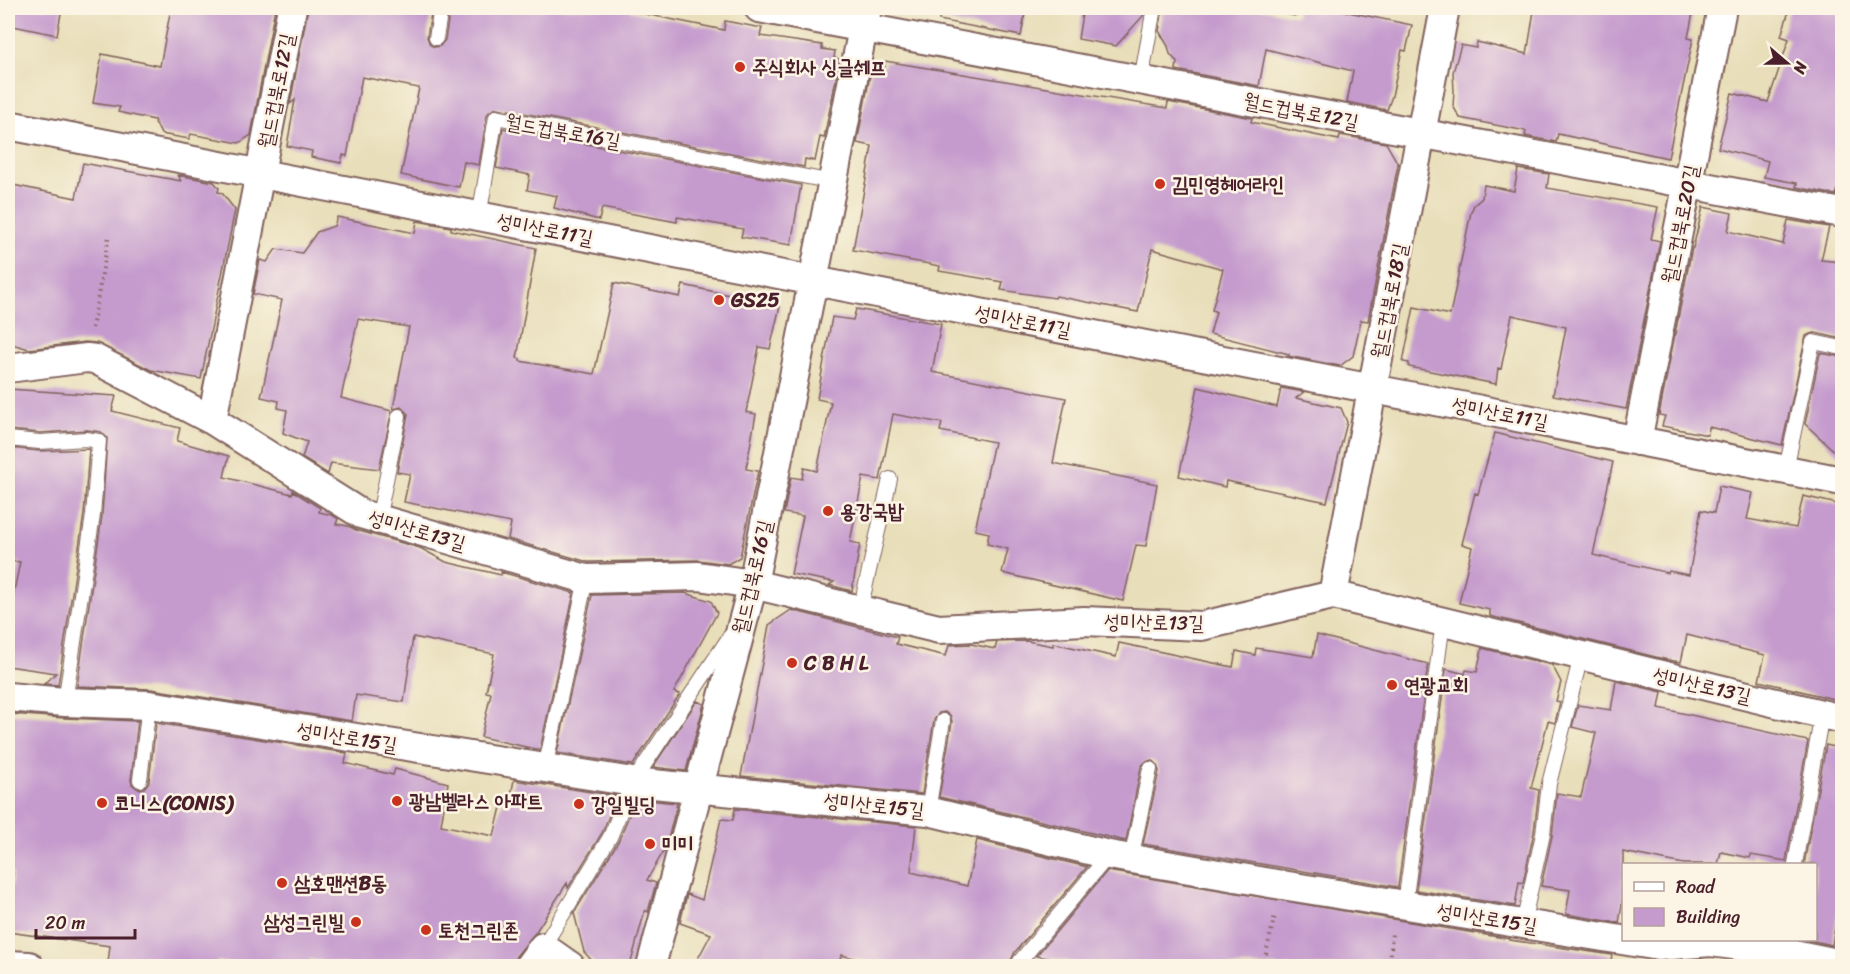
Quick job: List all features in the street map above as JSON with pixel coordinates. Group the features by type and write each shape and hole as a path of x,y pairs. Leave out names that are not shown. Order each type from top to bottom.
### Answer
{"street":[{"name":"월드컵북로12길","path":"260,174 292,8"},
{"name":"월드컵북로12길","path":"759,8 865,18 1141,80 1842,213"},
{"name":"월드컵북로18길","path":"1333,595 1445,8"},
{"name":"월드컵북로20길","path":"1637,441 1722,8"},
{"name":"월드컵북로16길","path":"651,966 753,584 865,18"},
{"name":"성미산로11길","path":"8,125 1373,388 1842,481"},
{"path":"212,420 260,174"},
{"name":"성미산로13길","path":"8,368 87,358 95,359 212,420 361,514 586,579 698,576 753,584 939,628 1084,621 1202,626 1333,595 1832,716"},
{"name":"성미산로15길","path":"8,697 148,705 633,782 928,811 1120,857 1622,940"},
{"name":"성미산로15길","path":"1628,941 1659,946 1711,942 1780,945 1842,964"},
{"path":"536,957 570,966"},
{"path":"8,965 29,966"}],"lane":[{"path":"436,38 441,8"},
{"path":"1141,80 1154,8"},
{"name":"월드컵북로16길","path":"479,217 496,117 833,182"},
{"path":"1786,469 1813,342 1842,348"},
{"path":"378,520 399,416"},
{"path":"8,439 40,442 86,439 99,441 93,515 65,702"},
{"path":"860,610 890,479"},
{"path":"545,768 586,579"},
{"path":"536,957 610,837 633,782 744,615"},
{"path":"1405,904 1443,622"},
{"path":"1523,924 1543,834 1549,784 1581,656"},
{"path":"140,780 148,705"},
{"name":"성미산로13길","path":"1794,863 1832,716"},
{"path":"928,811 943,721"},
{"path":"1017,966 1120,857 1150,769"}],"path":[{"path":"87,358 109,236"},
{"path":"1263,966 1282,885"}],"building":[{"path":"8,8 62,8 57,35 8,25"},
{"path":"171,8 275,8 251,135 239,143 191,134 189,139 161,134 154,120 118,112 120,107 93,103 102,54 160,66"},
{"path":"308,8 432,8 427,37 430,45 435,47 440,46 445,40 450,8 631,8 630,11 724,30 725,21 762,28 760,36 822,45 822,49 835,51 834,58 840,59 824,138 820,137 815,161 805,159 804,167 497,108 487,115 479,165 464,162 459,187 401,175 419,88 362,77 347,156 343,155 341,163 311,157 312,151 287,146 295,100 290,104"},
{"path":"940,8 1026,8 1021,36 939,20"},
{"path":"1083,8 1145,8 1143,16 1116,46 1078,39"},
{"path":"1163,8 1257,8 1296,16 1298,8 1329,8 1412,25 1406,51 1402,50 1387,110 1347,102 1353,71 1266,49 1259,86 1176,70 1177,62 1170,54 1159,31"},
{"path":"1539,8 1694,8 1688,38 1693,39 1668,158 1558,134 1556,142 1525,136 1526,131 1460,118 1453,106 1453,72 1461,45 1476,48 1477,42 1527,54 1534,11 1539,12"},
{"path":"1790,8 1842,8 1842,188 1838,187 1836,195 1796,187 1797,183 1764,177 1768,161 1718,148 1732,93 1768,102 1789,39 1781,36"},
{"path":"885,61 1167,108 1168,102 1252,118 1251,122 1339,140 1340,135 1386,143 1398,164 1368,321 1361,320 1353,356 1340,366 1288,356 1289,354 1210,334 1216,312 1212,310 1223,269 1152,249 1138,312 1056,296 1055,298 1001,290 1003,282 939,271 940,266 853,250 872,146 857,143 872,65 885,67"},
{"path":"503,128 801,185 791,245 741,237 743,229 677,217 677,222 602,208 599,220 554,208 557,196 527,190 530,175 496,168"},
{"path":"83,163 181,181 178,175 214,182 219,188 218,192 222,193 235,210 201,379 151,370 97,343 85,342 29,349 8,343 8,184 76,198"},
{"path":"1518,169 1549,174 1547,188 1658,207 1651,239 1660,241 1626,409 1553,395 1566,327 1512,315 1496,384 1409,367 1409,363 1403,362 1414,307 1450,315 1471,212 1474,205 1482,198 1484,185 1514,191"},
{"path":"1703,207 1732,213 1728,231 1783,244 1788,220 1829,227 1821,260 1842,262 1842,339 1815,333 1806,336 1782,445 1709,427 1708,435 1662,426 1665,416 1659,415 1692,248"},
{"path":"337,217 415,233 417,221 536,248 517,358 520,361 594,374 614,283 680,297 683,285 780,306 770,349 759,347 746,412 756,414 746,469 758,471 740,557 728,564 698,560 588,562 508,539 511,523 404,502 410,474 397,472 408,414 401,407 393,409 409,327 358,319 341,398 392,411 379,469 331,463 328,474 302,458 307,442 283,433 287,410 278,408 279,401 261,397 282,300 253,294 260,260 267,262 276,249 302,253 317,232 334,226"},
{"path":"856,309 941,324 932,372 1066,398 1053,463 1157,484 1146,546 1136,545 1123,601 1002,573 1008,549 987,544 989,533 975,530 994,442 940,431 942,423 893,414 880,480 863,477 850,542 860,544 852,591 829,585 834,582 791,574 803,516 784,513 791,477 802,479 804,468 817,471 831,402 817,399 832,317 853,320"},
{"path":"1820,353 1842,357 1842,458 1805,424"},
{"path":"1198,387 1277,407 1281,388 1304,392 1296,398 1341,408 1347,422 1327,502 1226,481 1225,487 1179,476"},
{"path":"8,389 116,396 112,411 180,428 177,441 229,456 224,477 292,494 293,491 320,508 319,512 338,519 336,524 420,548 446,562 501,575 501,572 574,593 540,750 481,737 491,693 486,692 494,654 413,637 404,702 356,695 352,721 151,689 77,686 102,516 107,438 101,432 87,430 40,433 8,430"},
{"path":"1495,433 1613,462 1593,555 1668,573 1669,571 1689,575 1701,510 1714,513 1719,486 1753,493 1747,519 1796,528 1803,496 1842,505 1842,701 1759,681 1765,655 1687,635 1681,662 1490,616 1490,610 1459,603 1472,547 1462,544 1475,493 1478,494"},
{"path":"8,448 40,451 89,449 84,514 58,685 44,684 56,673 8,666 8,620 20,562 8,561"},
{"path":"685,593 711,601 717,613 674,692 680,694 633,765 557,753 592,595"},
{"path":"791,610 898,637 896,644 946,656 949,645 971,644 995,649 997,642 1027,641 1053,646 1053,643 1116,657 1119,643 1233,667 1236,651 1255,655 1256,648 1313,657 1317,635 1428,664 1398,887 1143,844 1159,771 1156,763 1151,760 1141,767 1126,841 939,797 952,722 951,717 945,712 939,713 934,720 922,794 741,776 769,625"},
{"path":"1482,648 1552,665 1561,682 1556,701 1560,702 1555,723 1548,721 1531,788 1539,790 1534,832 1523,883 1519,882 1515,906 1416,890 1446,669 1465,674 1466,670 1477,672"},
{"path":"1616,681 1662,692 1659,708 1808,741 1786,861 1751,855 1750,858 1721,852 1718,863 1679,863 1623,852 1622,904 1619,923 1566,914 1570,890 1541,886 1552,836 1557,793 1581,797 1596,733 1572,727 1578,705 1611,710"},
{"path":"697,701 704,704 686,771 653,767"},
{"path":"10,714 138,721 131,780 138,789 144,788 149,782 156,723 347,753 345,763 393,775 395,769 448,783 441,825 494,836 502,803 509,805 514,780 617,796 602,833 568,888 567,883 535,933 516,956 513,966 355,966 309,959 307,966 246,966 217,961 216,966 141,966 108,963 110,946 8,932 13,873 8,872 8,716"},
{"path":"1826,745 1842,749 1842,889 1832,945 1814,941 1817,941 1817,863 1804,863"},
{"path":"636,799 677,803 666,847 647,880 656,883 648,912 645,910 630,966 597,966 584,952 574,913 618,842"},
{"path":"735,809 916,826 911,872 967,886 977,840 1087,867 1015,952 1008,966 886,966 841,955 839,966 694,966 711,934 680,923 687,894 702,900 721,819 733,820"},
{"path":"1107,871 1510,940 1612,955 1610,966 1095,966 1036,956"}],"place":[{"name":"주식회사 싱글쉐프","path":"740,67"},
{"name":"김민영헤어라인","path":"1160,184"},
{"name":"GS25","path":"719,300"},
{"name":"용강국밥","path":"828,511"},
{"name":"C B H L","path":"792,663"},
{"name":"연광교회","path":"1392,685"},
{"name":"광남벨라스 아파트","path":"397,801"},
{"name":"코니스(CONIS)","path":"102,803"},
{"name":"강일빌딩","path":"579,804"},
{"name":"미미","path":"650,844"},
{"name":"삼호맨션B동","path":"282,883"},
{"name":"삼성그린빌","path":"356,922"},
{"name":"토천그린존","path":"426,930"}]}
